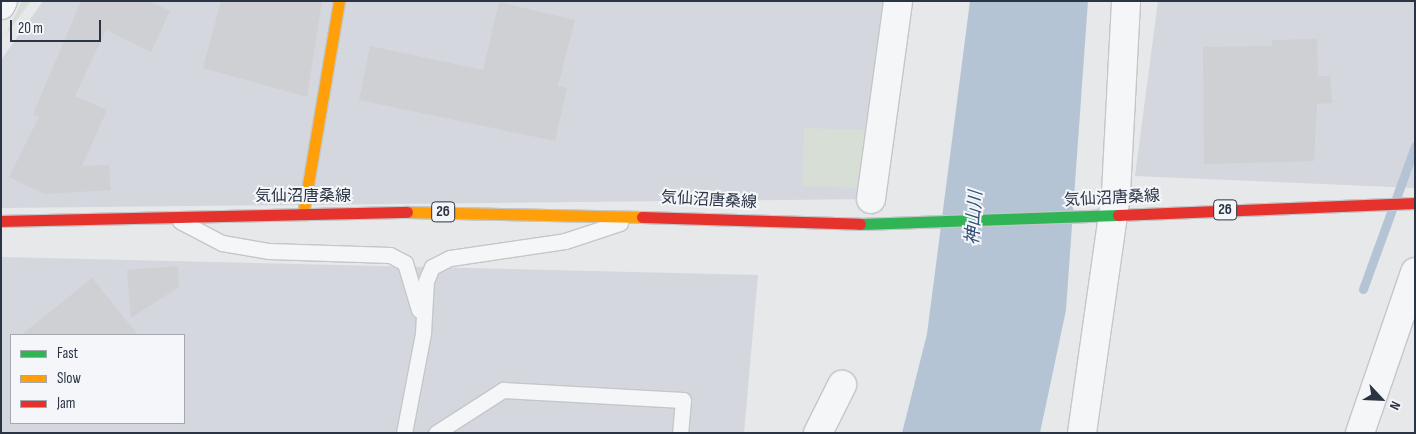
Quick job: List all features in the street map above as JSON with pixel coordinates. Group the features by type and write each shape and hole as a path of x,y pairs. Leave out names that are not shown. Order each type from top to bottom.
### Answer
{"main road":[{"path":"303,214 339,1"},
{"name":"気仙沼唐桑線","path":"1,221 303,214 646,214 885,225 1415,203"}],"street":[{"path":"1,5 3,1"},
{"path":"871,199 898,1"},
{"path":"1082,433 1114,215 1126,1"},
{"path":"1360,433 1415,272"},
{"path":"818,433 842,385"}],"lane":[{"path":"404,433 423,333 426,281 432,267 450,258 566,241 646,214"},
{"path":"171,216 222,243 269,251 390,256 404,263 414,284 423,333"},
{"path":"436,433 504,390 684,400 680,433"}],"shaded area":[{"path":"22,1 31,1 5,36"},
{"path":"43,1 892,1 871,199 1,208 1,60"},
{"path":"1158,1 1415,1 1415,188 1135,176"},
{"path":"804,128 878,131 876,189 802,186"},
{"path":"1,257 758,275 744,433 1,433"}],"water":[{"name":"神山川","path":"970,1 1088,1 1066,310 1040,433 902,433 927,334"}],"building":[{"path":"81,1 149,1 170,11 151,52 106,30 75,96 107,110 82,166 109,165 111,190 44,194 9,177 39,117 33,114"},
{"path":"221,1 322,1 307,97 203,68"},
{"path":"499,2 575,20 558,86 567,88 555,141 359,100 370,46 483,70"},
{"path":"1317,39 1318,76 1330,76 1332,103 1317,104 1314,161 1204,164 1203,47 1272,46 1272,40"},
{"path":"178,266 179,287 131,318 127,270"},
{"path":"92,278 137,334 22,334"}],"waterway":[{"path":"1363,289 1415,146"}],"traffic: fast":[{"path":"860,224 1118,215"}],"traffic: slow":[{"path":"303,214 339,1"},
{"path":"407,212 642,217"}],"traffic: jam":[{"path":"1118,215 1415,203"},
{"path":"1,221 407,212"},
{"path":"642,217 860,224"}]}
